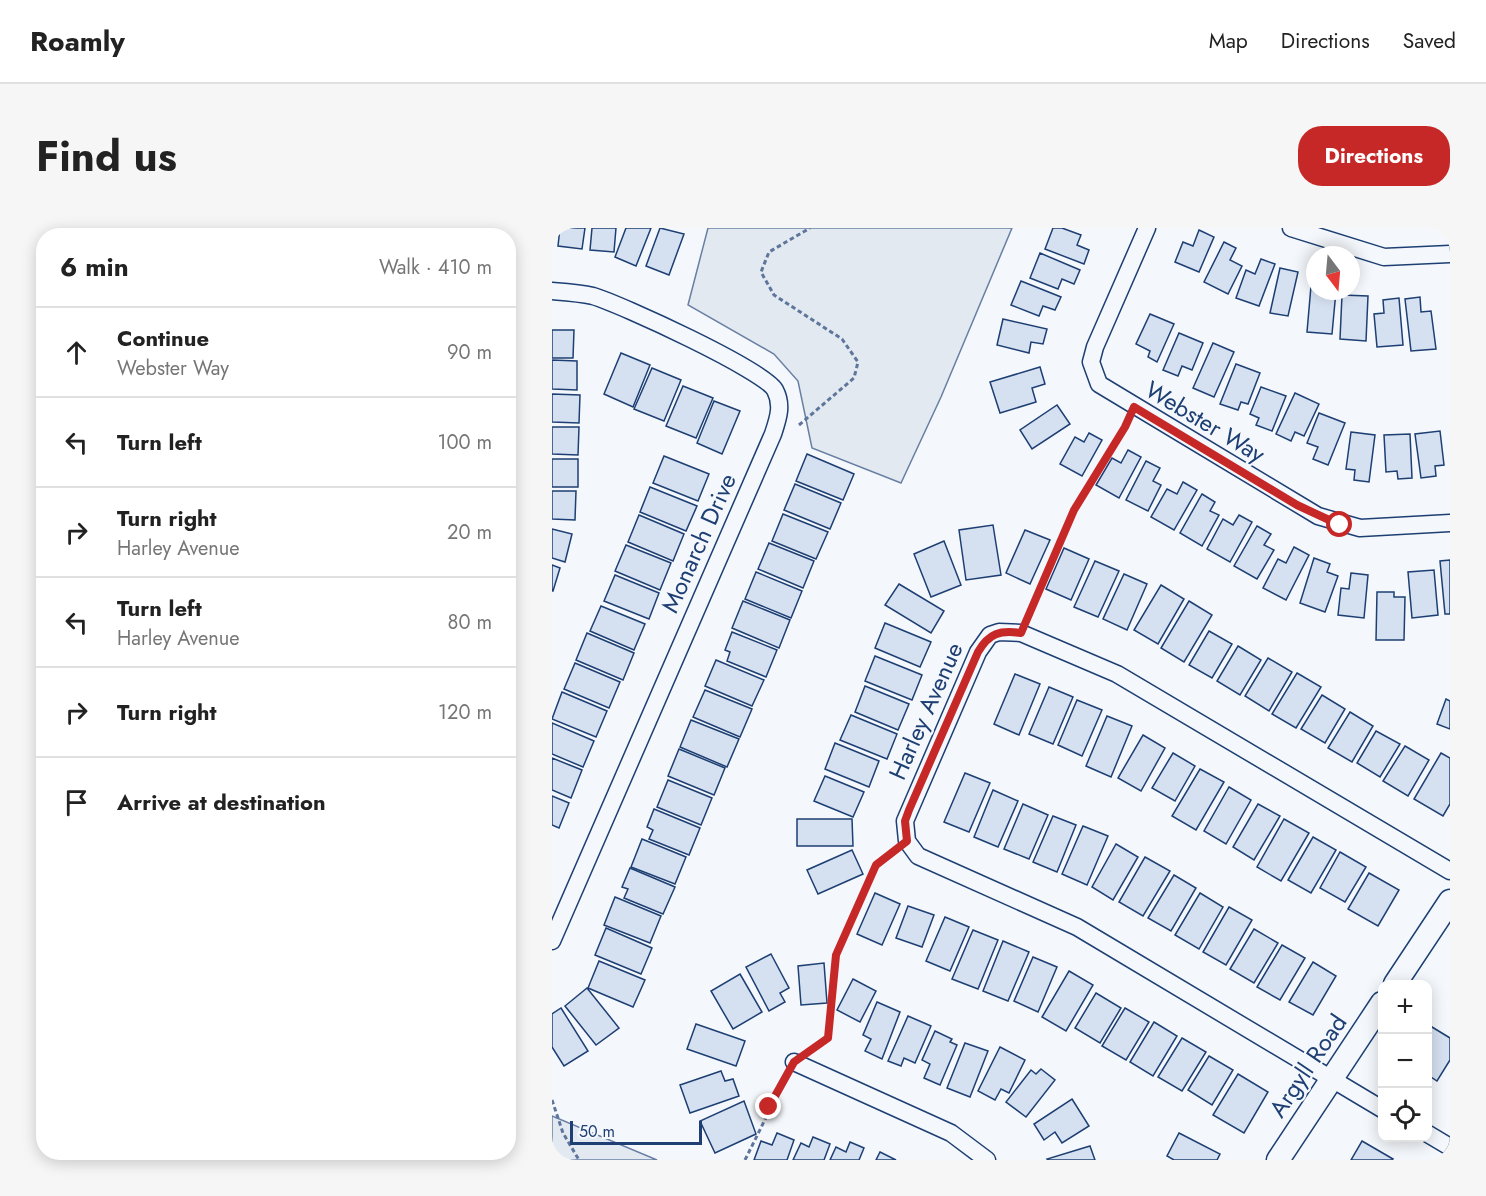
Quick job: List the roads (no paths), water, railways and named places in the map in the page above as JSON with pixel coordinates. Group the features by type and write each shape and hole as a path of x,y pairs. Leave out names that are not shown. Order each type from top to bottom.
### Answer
{"street":[{"name":"Webster Way","path":"1147,228 1091,362 1099,384 1297,505 1340,525 1387,528 1450,524"},
{"path":"1291,228 1384,257 1450,254"},
{"name":"Monarch Drive","path":"552,291 591,296 649,317 769,381 779,402 779,417 552,941"},
{"name":"Harley Avenue","path":"1332,1080 1097,938 918,856 907,841 905,821 978,652 990,635 999,632 1021,633 1117,674 1450,871"},
{"path":"1398,980 1450,901"},
{"name":"Argyll Road","path":"1278,1160 1378,1011"},
{"path":"794,1062 951,1133 987,1160"},
{"path":"1332,1080 1378,1106"},
{"path":"1432,1136 1450,1147"}]}
